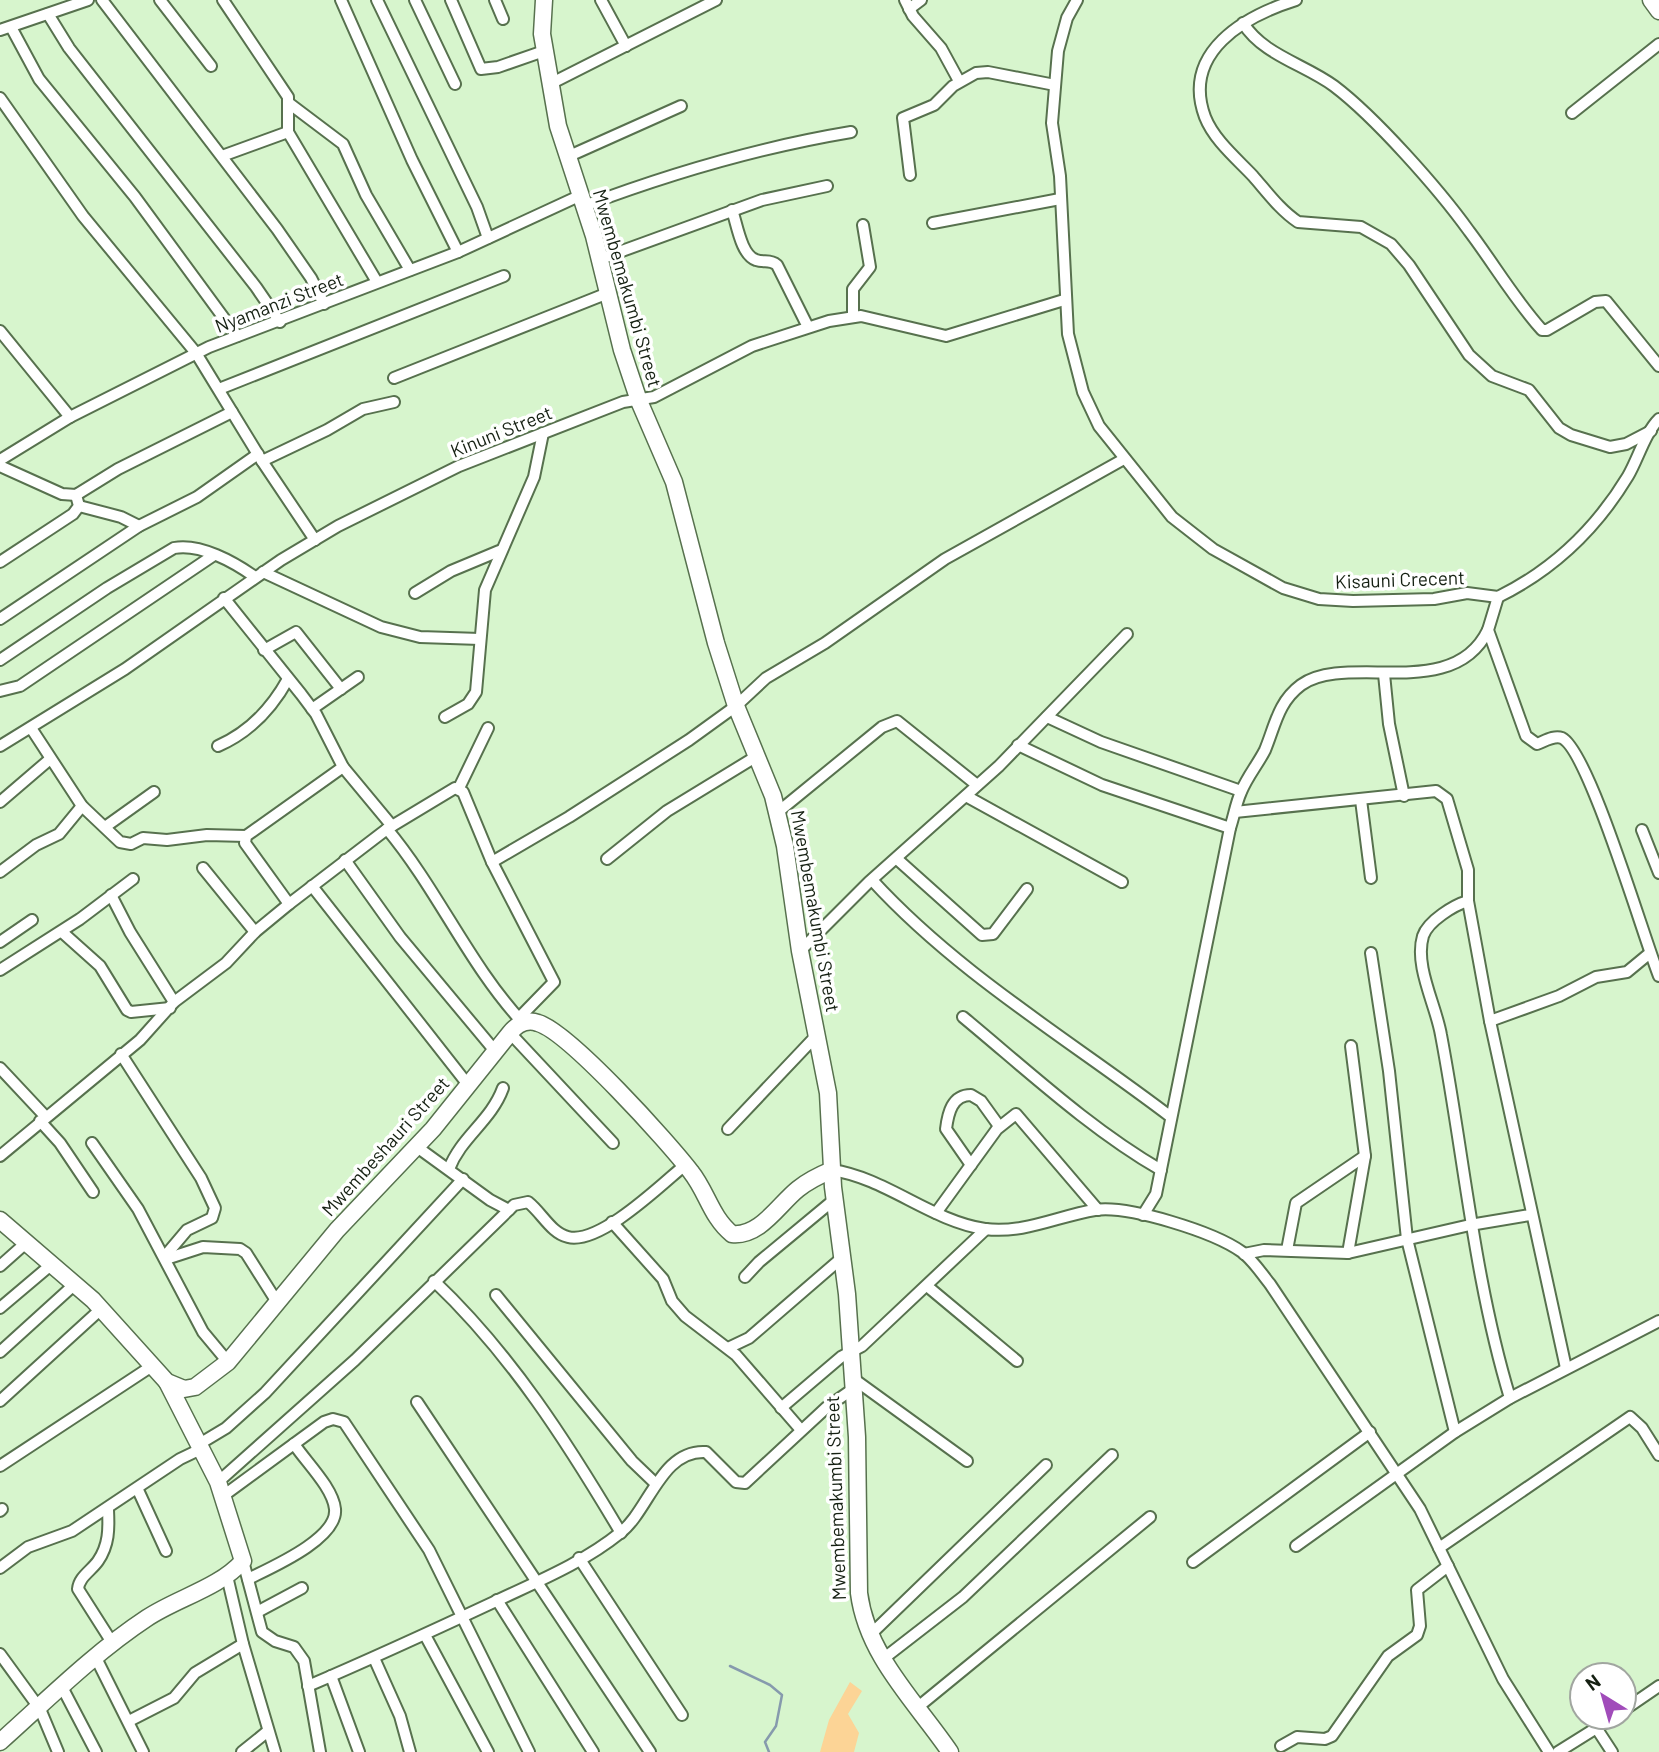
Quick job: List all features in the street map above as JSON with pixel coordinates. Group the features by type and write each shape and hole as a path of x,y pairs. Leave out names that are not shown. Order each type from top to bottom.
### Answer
{"street":[{"path":"102,0 289,246 324,304"},
{"path":"160,0 211,66"},
{"path":"223,0 282,85 290,104 288,132 377,282"},
{"path":"341,0 420,177 458,252"},
{"path":"377,0 477,207 488,238"},
{"path":"415,0 455,84"},
{"path":"451,0 481,69 544,51"},
{"path":"495,0 503,19"},
{"name":"Mwembemakumbi Street","path":"544,0 544,51 567,157 600,259 639,401 657,436 674,482 695,569 736,706 778,812 800,951 829,1102 832,1170 844,1256 857,1437 859,1593 862,1618 883,1659 950,1752"},
{"path":"601,0 626,46"},
{"path":"550,84 716,0"},
{"path":"921,0 907,4 941,48 959,81"},
{"name":"Kisauni Crecent","path":"1077,0 1062,32 1052,123 1060,199 1068,334 1083,392 1093,416 1164,509 1195,537 1251,572 1299,594 1319,599 1353,601 1434,599 1467,593 1498,597"},
{"path":"1296,0 1243,23 1218,45 1201,77 1205,117 1231,153 1289,215 1304,223 1361,227 1391,244 1409,265 1469,355 1492,376 1529,390 1559,428 1587,443 1610,447 1626,444 1650,431"},
{"path":"1651,0 1659,11"},
{"path":"84,1 6,28 38,79 135,197 237,336"},
{"path":"48,14 78,60 256,287 280,322"},
{"path":"1243,23 1261,45 1335,86 1402,152 1469,231 1512,295 1542,330 1547,330 1595,302 1606,301 1659,366"},
{"path":"1572,113 1659,44"},
{"path":"910,175 903,118 906,114 934,105 959,81 976,73 988,72 1055,85"},
{"path":"0,98 83,216 195,353 315,540"},
{"path":"290,104 343,144 366,195 410,270"},
{"path":"567,157 681,106"},
{"path":"222,156 288,132"},
{"name":"Nyamanzi Street","path":"0,460 70,417 195,353 458,252 581,201 785,146 851,132"},
{"path":"600,259 762,200 827,186"},
{"path":"933,223 1060,199"},
{"path":"732,211 748,255 777,265 808,327"},
{"path":"853,316 853,289 870,267 863,225"},
{"path":"219,389 505,276"},
{"path":"394,378 608,293"},
{"name":"Kinuni Street","path":"0,746 135,663 259,574 315,540 440,474 623,402 654,397 752,346 808,327 853,316 946,336 1064,300"},
{"path":"0,331 70,417"},
{"path":"0,619 139,526 197,496 260,457 327,430 363,409 394,402"},
{"path":"0,562 73,514 77,500 118,469 232,412"},
{"path":"1143,1215 1156,1194 1230,828 1241,791 1265,749 1275,718 1300,686 1318,678 1429,671 1452,663 1480,642 1488,629 1498,597 1565,554 1590,529 1624,483 1650,431 1659,419"},
{"path":"445,717 473,699 478,681 485,590 499,551 534,477 543,433"},
{"path":"492,862 580,810 736,706 766,678 825,643 945,559 1124,459"},
{"path":"0,466 139,526"},
{"path":"0,660 107,588 174,548 184,546 214,555 381,627 420,636 480,639"},
{"path":"415,593 452,571 499,551"},
{"path":"0,691 20,686 214,555"},
{"path":"224,598 312,709 343,767 415,864 453,928 517,1025 613,1143"},
{"path":"1488,629 1528,740 1537,744 1561,738 1581,765 1594,791 1659,976"},
{"path":"264,650 296,632 341,689"},
{"path":"800,951 872,880 966,796 1127,634"},
{"path":"1384,674 1389,724 1404,796"},
{"path":"312,709 358,677"},
{"path":"218,746 234,738 264,714 288,678"},
{"path":"1047,717 1101,741 1241,791"},
{"path":"778,812 882,727 897,721 977,785"},
{"path":"31,728 49,760 82,806 120,842 131,844 143,838 246,836 343,767"},
{"path":"0,1156 156,1026 172,1005 226,963 255,932 289,904 389,828 441,795 459,788 488,728"},
{"path":"1018,745 1102,785 1230,828"},
{"path":"607,859 688,797 757,756"},
{"path":"0,802 49,760"},
{"path":"459,788 492,862 554,982 517,1025"},
{"path":"1235,812 1436,791 1447,799 1468,870 1468,901 1490,1021 1566,1368"},
{"path":"105,827 154,792"},
{"path":"966,796 1122,882"},
{"path":"1361,800 1371,878"},
{"path":"0,872 28,849 59,834 82,806"},
{"path":"1642,830 1659,873"},
{"path":"246,836 245,843 289,904"},
{"path":"897,859 982,935 993,934 1027,889"},
{"path":"345,860 407,946 495,1051"},
{"path":"204,868 255,932"},
{"path":"0,970 62,932 133,879"},
{"path":"872,880 910,919 981,980 1093,1057 1171,1117"},
{"path":"312,886 469,1086"},
{"path":"111,895 172,1005"},
{"path":"1468,901 1453,908 1427,927 1421,949 1442,1038 1470,1224 1510,1398"},
{"path":"0,942 32,920"},
{"path":"62,932 100,966 127,1010 131,1012 172,1005"},
{"path":"1371,953 1389,1071 1407,1239 1455,1432"},
{"path":"1490,1021 1559,996 1597,977 1627,972 1650,953"},
{"path":"963,1017 1067,1103 1136,1156 1161,1170"},
{"path":"517,1025 539,1023 570,1045 685,1165 724,1228 732,1234 742,1235 770,1216 797,1189 832,1170 860,1178 936,1213 986,1229 1031,1227 1098,1210 1143,1215 1230,1244 1244,1254 1270,1284 1397,1471 1439,1548 1503,1679 1547,1752"},
{"name":"Mwembeshauri Street","path":"167,1382 184,1389 195,1387 228,1363 337,1230 417,1147 517,1025"},
{"path":"728,1129 817,1035"},
{"path":"1348,1253 1366,1156 1351,1045"},
{"path":"121,1054 201,1178 215,1208 212,1218 187,1230 165,1257"},
{"path":"0,1068 42,1119 93,1192"},
{"path":"449,1169 459,1146 490,1115 503,1088"},
{"path":"971,1165 946,1129 952,1104 959,1097 971,1094 981,1101 999,1126"},
{"path":"936,1213 999,1126 1013,1115 1020,1115 1098,1210"},
{"path":"92,1143 138,1209 197,1323 228,1363"},
{"path":"417,1147 490,1200 509,1210"},
{"path":"1287,1250 1296,1203 1366,1156"},
{"path":"220,1489 509,1210 523,1201 528,1202 556,1231 568,1237 594,1233 685,1165"},
{"path":"0,1568 28,1547 72,1531 108,1510 240,1418 463,1179"},
{"path":"746,1278 759,1262 835,1199"},
{"path":"1244,1254 1287,1250 1348,1253 1470,1224 1531,1215"},
{"path":"0,1220 101,1308 167,1382 202,1446 220,1489 259,1611 262,1632 299,1652 320,1752"},
{"path":"612,1222 663,1279 672,1301 685,1316 728,1348 801,1430"},
{"path":"781,1408 850,1351 862,1346 986,1229"},
{"path":"0,1266 27,1242"},
{"path":"165,1257 203,1247 240,1249 246,1253 277,1302"},
{"path":"728,1348 749,1338 844,1256"},
{"path":"0,1308 52,1264"},
{"path":"434,1281 482,1328 514,1367 565,1440 621,1533"},
{"path":"0,1352 75,1284"},
{"path":"927,1286 1017,1361"},
{"path":"496,1295 632,1461 656,1484"},
{"path":"0,1401 101,1308"},
{"path":"1296,1546 1397,1471 1455,1432 1510,1398 1659,1321"},
{"path":"0,1466 152,1366"},
{"path":"308,1686 537,1583 621,1533 656,1484 681,1459 700,1452 711,1456 740,1485 852,1383 967,1461"},
{"path":"417,1402 650,1752"},
{"path":"1439,1548 1630,1417 1642,1428 1659,1455"},
{"path":"220,1489 329,1420 344,1422 429,1550 529,1752"},
{"path":"1193,1562 1370,1432"},
{"path":"248,1579 302,1551 324,1532 335,1515 335,1506 327,1491 294,1444"},
{"path":"883,1659 963,1597 1112,1455"},
{"path":"870,1635 1046,1465"},
{"path":"138,1490 166,1551"},
{"path":"108,1510 106,1545 97,1561 79,1581 78,1589 113,1644"},
{"path":"918,1707 1150,1517"},
{"path":"579,1558 682,1715"},
{"path":"0,1742 96,1658 147,1618 226,1576 243,1561"},
{"path":"1281,1746 1297,1737 1325,1739 1332,1736 1388,1656 1418,1635 1420,1626 1417,1590 1448,1566"},
{"path":"226,1576 275,1752"},
{"path":"259,1611 302,1588"},
{"path":"497,1600 593,1752"},
{"path":"425,1635 488,1752"},
{"path":"128,1721 174,1698 195,1672 243,1644"},
{"path":"0,1654 40,1709 58,1752"},
{"path":"96,1658 143,1752"},
{"path":"374,1658 400,1716 410,1752"},
{"path":"331,1676 359,1752"},
{"path":"1638,1700 1659,1686"},
{"path":"62,1687 96,1752"},
{"path":"242,1752 268,1731"},
{"path":"1558,1752 1594,1731"},
{"path":"1598,1731 1612,1752"}],"shaded area":[{"path":"850,1682 862,1691 848,1714 859,1733 854,1752 820,1752 829,1720"}],"waterway":[{"path":"730,1666 770,1685 782,1695 776,1726 765,1742 769,1752"}]}
